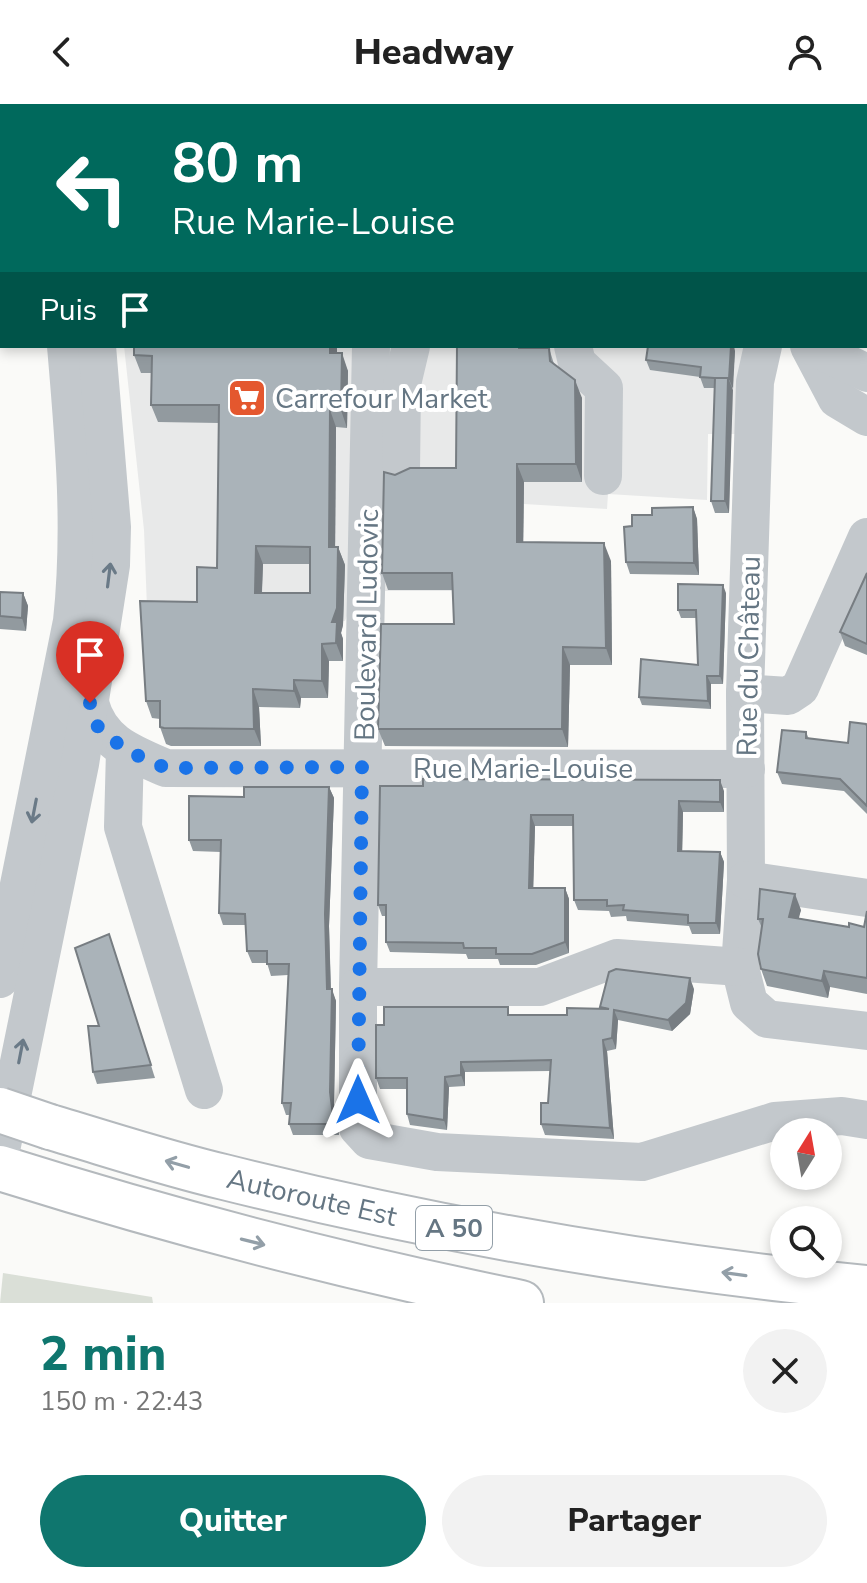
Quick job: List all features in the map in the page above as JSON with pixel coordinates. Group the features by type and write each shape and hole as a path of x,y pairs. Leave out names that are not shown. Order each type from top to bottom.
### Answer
{"highway":[{"name":"Autoroute Est","path":"0,1110 222,1177 556,1248 751,1277 867,1288"},
{"name":"Autoroute Est","path":"0,1168 202,1230 393,1277 521,1303"}],"street":[{"path":"66,348 89,439"},
{"path":"0,1155 74,796 56,772 73,700 72,621 79,507 97,348"},
{"name":"Boulevard Ludovic","path":"371,348 358,1128 369,1140 437,1152 642,1162 775,1121 842,1116 867,1120"},
{"path":"401,471 402,384 411,348"},
{"path":"573,348 577,363 604,388 603,476"},
{"name":"Rue du Château","path":"740,967 746,880 745,693 755,382 763,348"},
{"path":"811,348 837,399 867,417"},
{"path":"814,348 867,373"},
{"path":"745,693 788,696 800,688 867,537"},
{"path":"0,979 73,700"},
{"name":"Rue Marie-Louise","path":"73,700 125,750 166,768 746,769"},
{"path":"125,750 123,827 204,1090"},
{"path":"74,796 126,792 166,768"},
{"path":"746,880 867,898"},
{"path":"358,987 540,987 617,958 740,967 749,1003 767,1019 867,1031"}],"shaded area":[{"path":"124,348 748,348 745,434 708,434 707,500 608,494 607,509 524,504 523,591 357,591 345,621 272,620 149,660 144,530"},
{"path":"3,1273 152,1297 153,1303 0,1303"}],"building":[{"path":"134,348 330,348 330,353 342,353 341,410 330,410 329,547 338,547 337,608 332,622 337,622 336,643 322,644 322,681 294,680 294,691 253,689 254,729 160,727 160,701 146,701 140,601 197,602 197,567 217,568 219,405 151,405 152,356 134,355","holes":["256,546 310,547 310,593 255,593"]},
{"path":"457,348 549,348 550,361 575,380 576,464 517,464 517,542 604,543 606,648 563,647 562,729 378,729 381,624 454,624 452,573 382,573 384,472 395,475 410,468 456,468"},
{"path":"648,348 731,348 729,379 700,377 701,367 646,360"},
{"path":"715,378 728,378 725,501 711,501"},
{"path":"693,507 694,563 626,562 624,527 632,526 632,515 652,515 652,508"},
{"path":"867,573 867,644 840,632"},
{"path":"678,584 723,585 720,676 707,676 708,701 639,697 641,659 698,665 696,610 678,610"},
{"path":"0,592 23,593 22,618 0,616"},
{"path":"850,722 867,726 867,806 840,779 777,772 782,730 806,732 806,738 848,743"},
{"path":"423,779 720,780 720,802 679,801 678,851 720,852 716,923 688,923 688,915 623,910 624,905 607,906 607,900 574,900 573,815 531,815 529,888 565,888 565,942 532,954 496,954 496,948 464,948 463,943 386,942 386,905 378,905 380,786 423,786"},
{"path":"244,787 329,787 325,914 327,989 332,989 330,1092 334,1124 289,1124 291,1103 282,1103 289,964 267,964 267,951 247,951 245,914 219,913 221,840 189,840 189,796 244,797"},
{"path":"760,889 795,894 789,917 864,927 867,911 867,978 824,971 822,981 761,969 758,954 763,919 758,919"},
{"path":"109,934 151,1065 93,1072 88,1026 99,1026 75,948"},
{"path":"616,969 690,978 686,1003 668,1020 614,1010 612,1038 603,1040 610,1128 541,1124 541,1103 548,1103 551,1060 461,1062 461,1075 445,1077 444,1120 407,1114 407,1078 376,1078 376,1025 384,1025 384,1007 508,1007 508,1015 567,1015 567,1008 609,1009 600,1007 609,972"}],"place":[{"name":"Carrefour Market","path":"247,398"}],"route":[{"path":"90,703 95,724 125,750 166,768 362,767 358,1100"}]}
